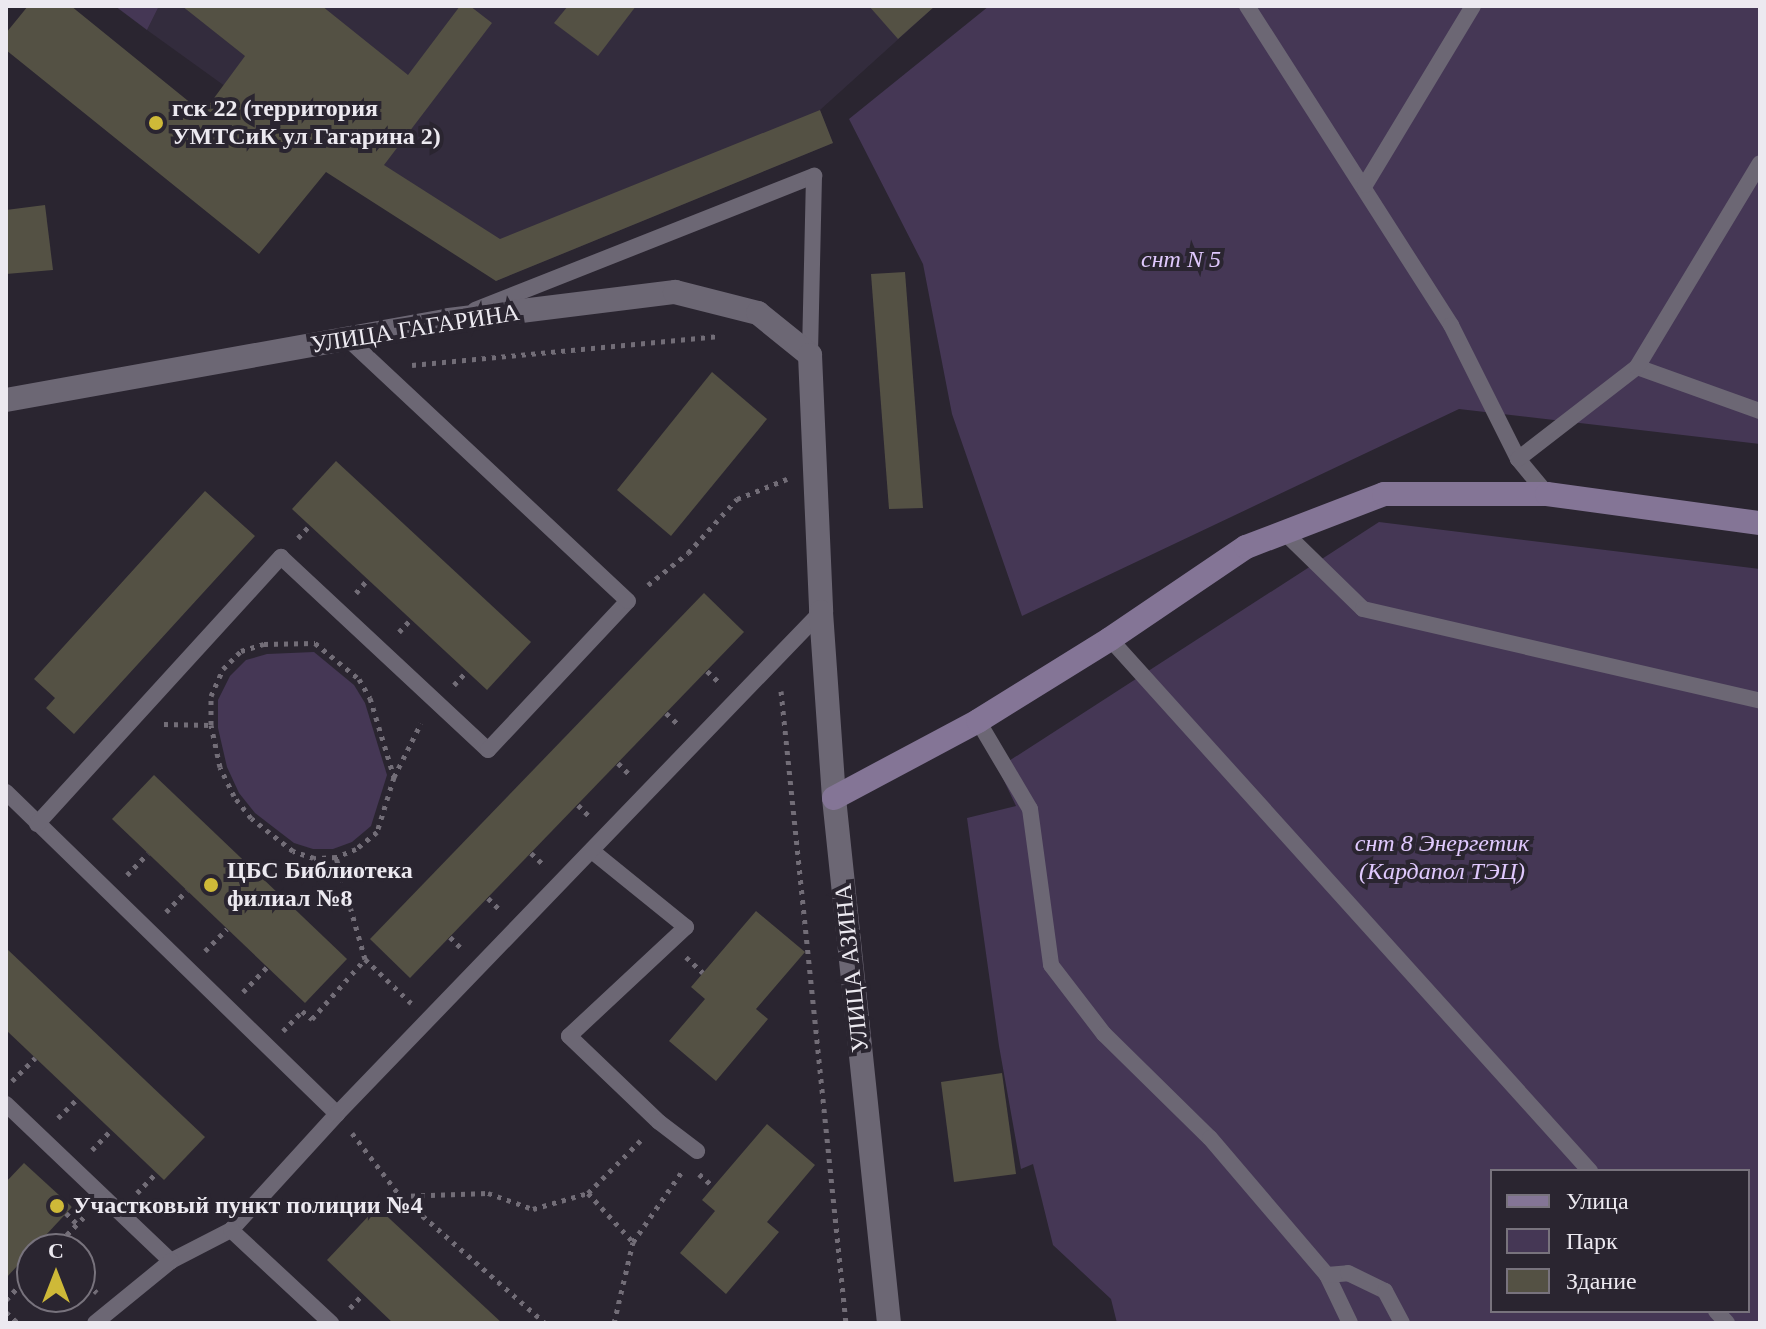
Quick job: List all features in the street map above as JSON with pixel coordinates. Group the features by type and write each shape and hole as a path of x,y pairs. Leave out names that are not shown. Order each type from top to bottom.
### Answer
{"street":[{"name":"УЛИЦА ГАГАРИНА","path":"6,400 449,320 675,292 758,313 810,355"},
{"name":"УЛИЦА АЗИНА","path":"810,355 821,612 834,798 889,1323"},
{"path":"834,798 978,721 1110,639 1246,547 1384,494 1547,494 1760,523"}],"lane":[{"path":"1247,6 1365,185 1451,325 1518,459 1547,494"},
{"path":"1365,185 1473,6"},
{"path":"1518,459 1637,367 1760,163"},
{"path":"449,320 814,176 810,355"},
{"path":"37,824 281,557 488,750 628,601 348,339"},
{"path":"1637,367 1760,411"},
{"path":"1284,532 1363,609 1760,701"},
{"path":"95,1323 171,1261 231,1230 337,1114 821,612"},
{"path":"1110,639 1588,1169"},
{"path":"978,721 1030,809 1051,965 1104,1034 1210,1138 1327,1275 1350,1323"},
{"path":"6,792 337,1114"},
{"path":"592,851 686,927 569,1036 659,1122 697,1151"},
{"path":"6,1104 171,1261"},
{"path":"231,1230 331,1323"},
{"path":"1327,1275 1348,1273 1385,1291 1402,1323"}],"path":[{"path":"380,368 736,335"},
{"path":"628,601 688,553 737,499 799,474"},
{"path":"394,777 370,698 359,679 315,643 264,644 241,651 223,669 211,696 211,725 220,767 234,796 251,818 293,851 314,858 336,857 356,849 377,832 394,777 417,728 437,703"},
{"path":"777,657 846,1323"},
{"path":"130,722 211,725"},
{"path":"336,857 365,959 428,1020"},
{"path":"268,1047 302,1011 312,1019 365,959"},
{"path":"6,1088 35,1058"},
{"path":"337,1114 400,1196 545,1323"},
{"path":"400,1196 488,1193 533,1209 588,1193 659,1122"},
{"path":"614,1323 633,1242 697,1151"},
{"path":"588,1193 633,1242"},
{"path":"68,1233 103,1196"},
{"path":"66,1213 77,1224"},
{"path":"6,1312 18,1323"}],"shaded area":[{"path":"159,6 935,6 820,110 833,143 496,281 147,30"}],"green space":[{"path":"115,6 159,6 147,30"},
{"name":"снт N 5","path":"989,6 1760,6 1760,444 1459,409 1022,616 952,414 923,264 849,119"},
{"name":"снт 8 Энергетик (Кардапол ТЭЦ)","path":"1379,522 1760,569 1760,1323 1117,1323 1111,1299 1053,1245 1033,1164 1021,1169 999,1046 967,818 1016,806 998,768"},
{"path":"314,652 354,685 365,703 387,775 371,826 352,842 333,849 313,849 294,843 255,813 239,793 227,767 218,728 218,700 230,676 246,660 267,654"}],"building":[{"path":"28,6 71,6 203,113 245,56 182,6 322,6 408,75 460,6 470,6 492,23 384,165 500,239 820,110 833,143 496,281 326,172 259,254 6,50 6,33"},
{"path":"568,6 636,6 598,56 554,23"},
{"path":"869,6 935,6 898,39"},
{"path":"45,205 53,270 6,274 6,210"},
{"path":"905,272 923,508 889,509 871,274"},
{"path":"712,372 767,419 671,536 617,490"},
{"path":"336,461 531,642 487,690 292,509"},
{"path":"205,491 255,536 74,734 46,708 55,698 34,679"},
{"path":"704,593 744,632 410,978 370,939"},
{"path":"154,775 347,959 305,1003 112,819"},
{"path":"756,911 805,952 756,1009 768,1019 716,1081 669,1041 705,999 691,987"},
{"path":"6,948 205,1137 164,1180 6,1030"},
{"path":"1002,1073 1016,1174 954,1182 941,1082"},
{"path":"767,1124 815,1165 767,1222 779,1232 726,1294 680,1253 715,1211 702,1200"},
{"path":"24,1163 72,1207 48,1233 16,1233 16,1267 6,1278 6,1182"},
{"path":"377,1207 502,1323 393,1323 327,1260"}],"place":[{"name":"гск 22 (территория УМТСиК ул Гагарина 2)","path":"156,123"},
{"name":"ЦБС Библиотека филиал №8","path":"211,885"},
{"name":"Участковый пункт полиции №4","path":"57,1206"}]}
